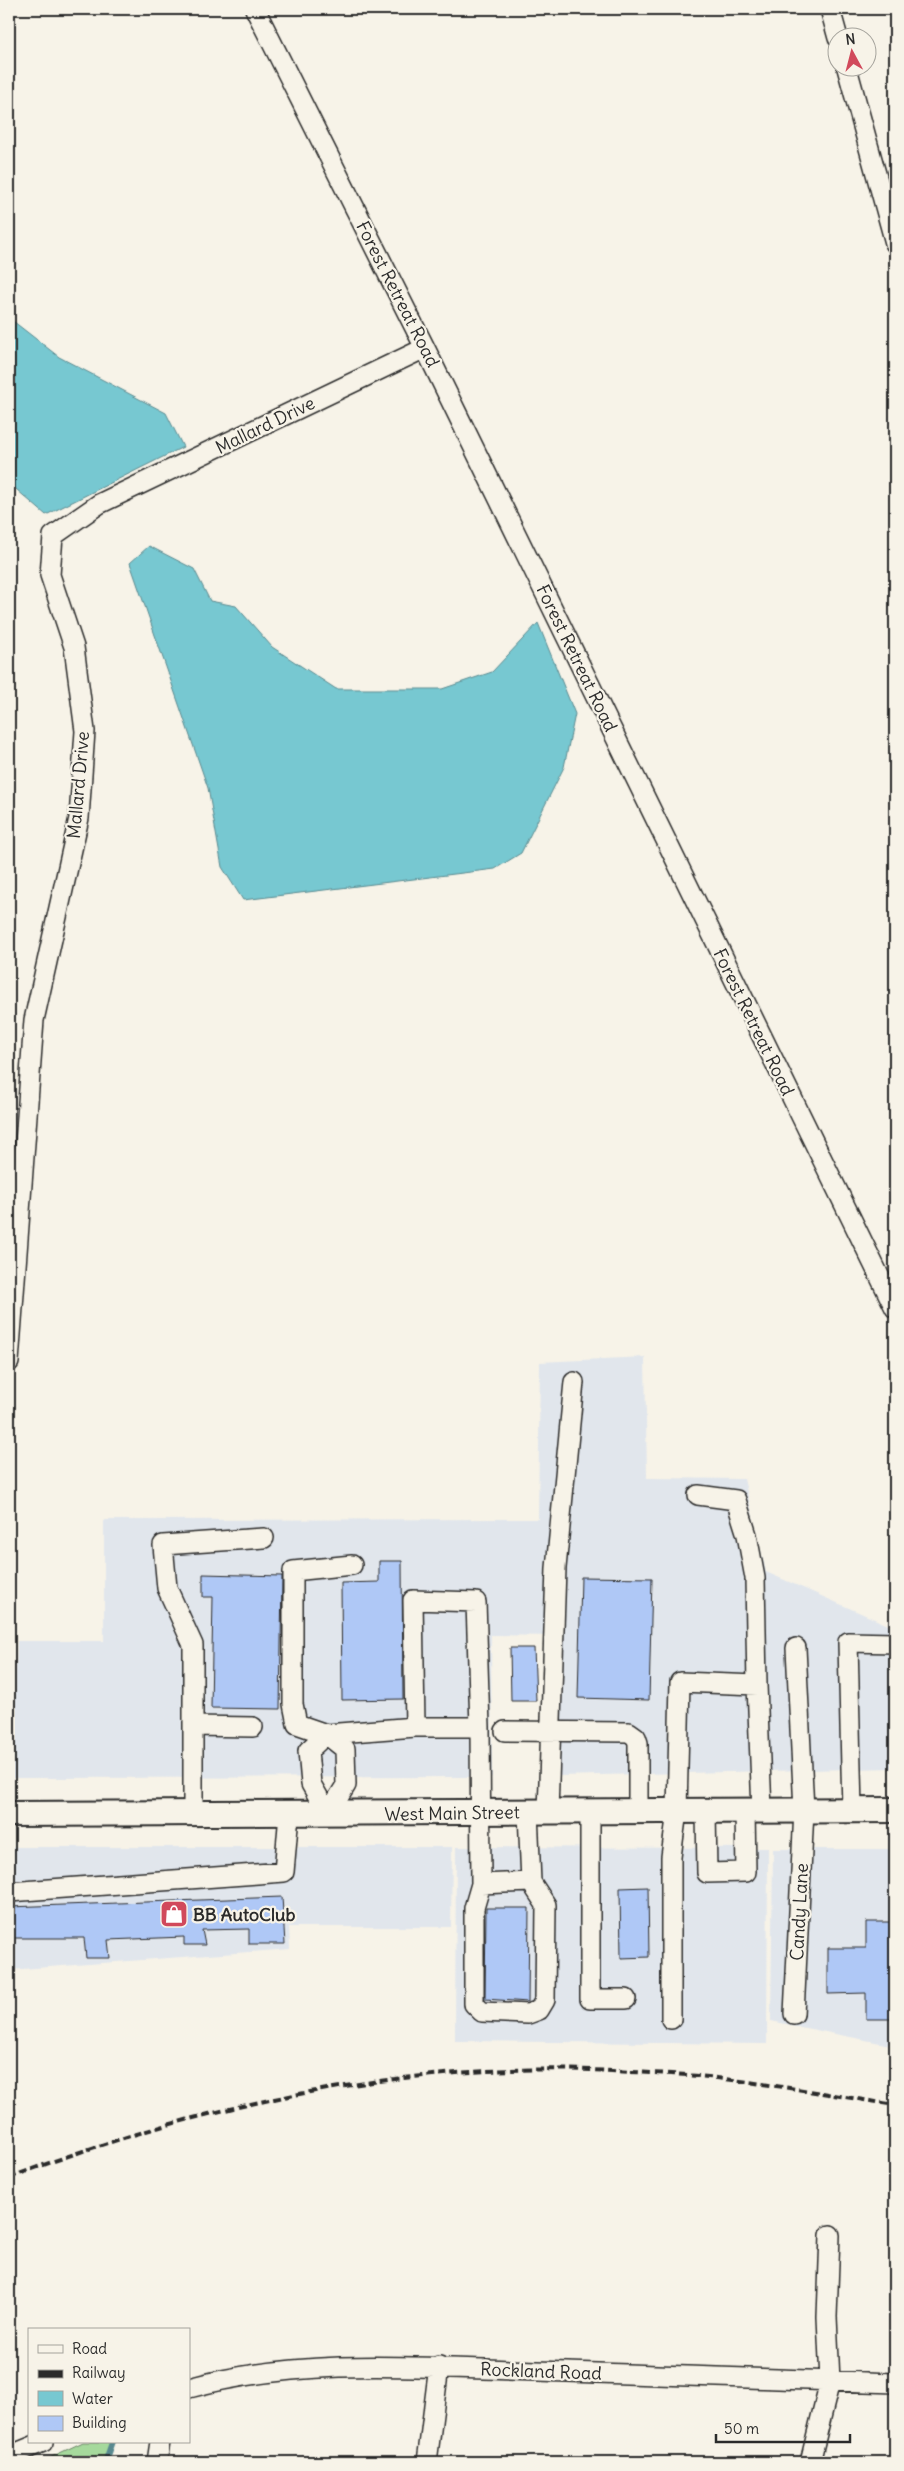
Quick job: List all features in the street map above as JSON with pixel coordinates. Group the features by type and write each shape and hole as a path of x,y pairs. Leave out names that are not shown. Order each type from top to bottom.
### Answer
{"main road":[{"name":"West Main Street","path":"9,1814 895,1810"}],"street":[{"name":"Forest Retreat Road","path":"255,9 425,348 895,1308"},
{"path":"830,9 835,28"},
{"path":"850,78 895,243"},
{"name":"Mallard Drive","path":"9,1362 34,1020 79,818 85,731 74,647 50,575 53,536 99,504 425,348"},
{"path":"415,1727 413,1600 476,1602 482,1884 474,1908 474,2004 482,2012 528,2014 539,2010 545,2000 546,1905 531,1882 538,1812 550,1732 556,1568 574,1382"},
{"path":"698,1495 736,1500 747,1535 755,1578 757,1685 753,1811 746,1872 708,1873 706,1811"},
{"path":"193,1813 193,1645 167,1588 163,1545 264,1538"},
{"path":"352,1564 293,1571 292,1704 297,1724 326,1734 345,1749 346,1784 328,1814 311,1784 308,1751 326,1734 415,1727 480,1728"},
{"path":"852,1810 848,1642 895,1643"},
{"name":"Candy Lane","path":"794,2014 804,1810 796,1648"},
{"path":"671,2020 671,1857 677,1811 680,1682 757,1685"},
{"path":"193,1726 253,1727"},
{"path":"505,1731 629,1732 636,1737 638,1743 638,1811"},
{"path":"590,1812 590,1999 626,2000"},
{"path":"9,1892 284,1872 289,1814"},
{"path":"482,1884 531,1882"},
{"path":"810,2462 830,2381 827,2317 830,2236"},
{"name":"Rockland Road","path":"190,2388 222,2379 285,2370 345,2366 439,2366 895,2383"},
{"path":"427,2462 439,2366"},
{"path":"9,2456 38,2444"},
{"path":"157,2462 160,2444"}],"shaded area":[{"path":"645,1357 647,1478 744,1479 766,1572 895,1628 895,1768 558,1776 562,1636 491,1635 492,1777 12,1778 17,1641 104,1641 104,1520 538,1519 540,1362"},
{"path":"9,1847 452,1847 451,1927 289,1927 290,1949 9,1970"},
{"path":"456,1847 768,1848 767,2044 455,2041"},
{"path":"773,1849 895,1849 895,2046 771,2021"}],"green space":[{"path":"79,2444 111,2444 105,2462 41,2462"}],"water":[{"path":"9,318 59,357 166,413 183,447 46,515 9,483"},
{"path":"149,546 194,569 210,601 236,606 272,647 336,689 442,689 492,672 538,623 575,714 564,767 521,853 495,869 243,900 222,867 208,788 130,563"}],"building":[{"path":"379,1561 402,1561 403,1699 342,1700 341,1583 379,1582"},
{"path":"203,1574 282,1576 280,1709 211,1708 213,1597 203,1597"},
{"path":"581,1577 652,1578 649,1700 578,1698"},
{"path":"510,1648 534,1648 536,1701 511,1701"},
{"path":"648,1887 649,1957 621,1958 620,1888"},
{"path":"282,1897 285,1944 249,1944 249,1929 202,1930 205,1945 184,1945 184,1937 108,1940 110,1958 86,1958 84,1938 9,1938 9,1907"},
{"path":"486,1908 529,1908 528,2002 485,1999"},
{"path":"866,1922 895,1922 895,2019 866,2019 866,1993 828,1994 828,1948 866,1948"}],"waterway":[{"path":"105,2462 111,2444"}],"railway":[{"path":"9,2178 80,2152 154,2129 229,2109 305,2093 382,2081 459,2073 536,2069 711,2077 895,2105"}],"place":[{"name":"BB AutoClub","path":"174,1914"}]}
